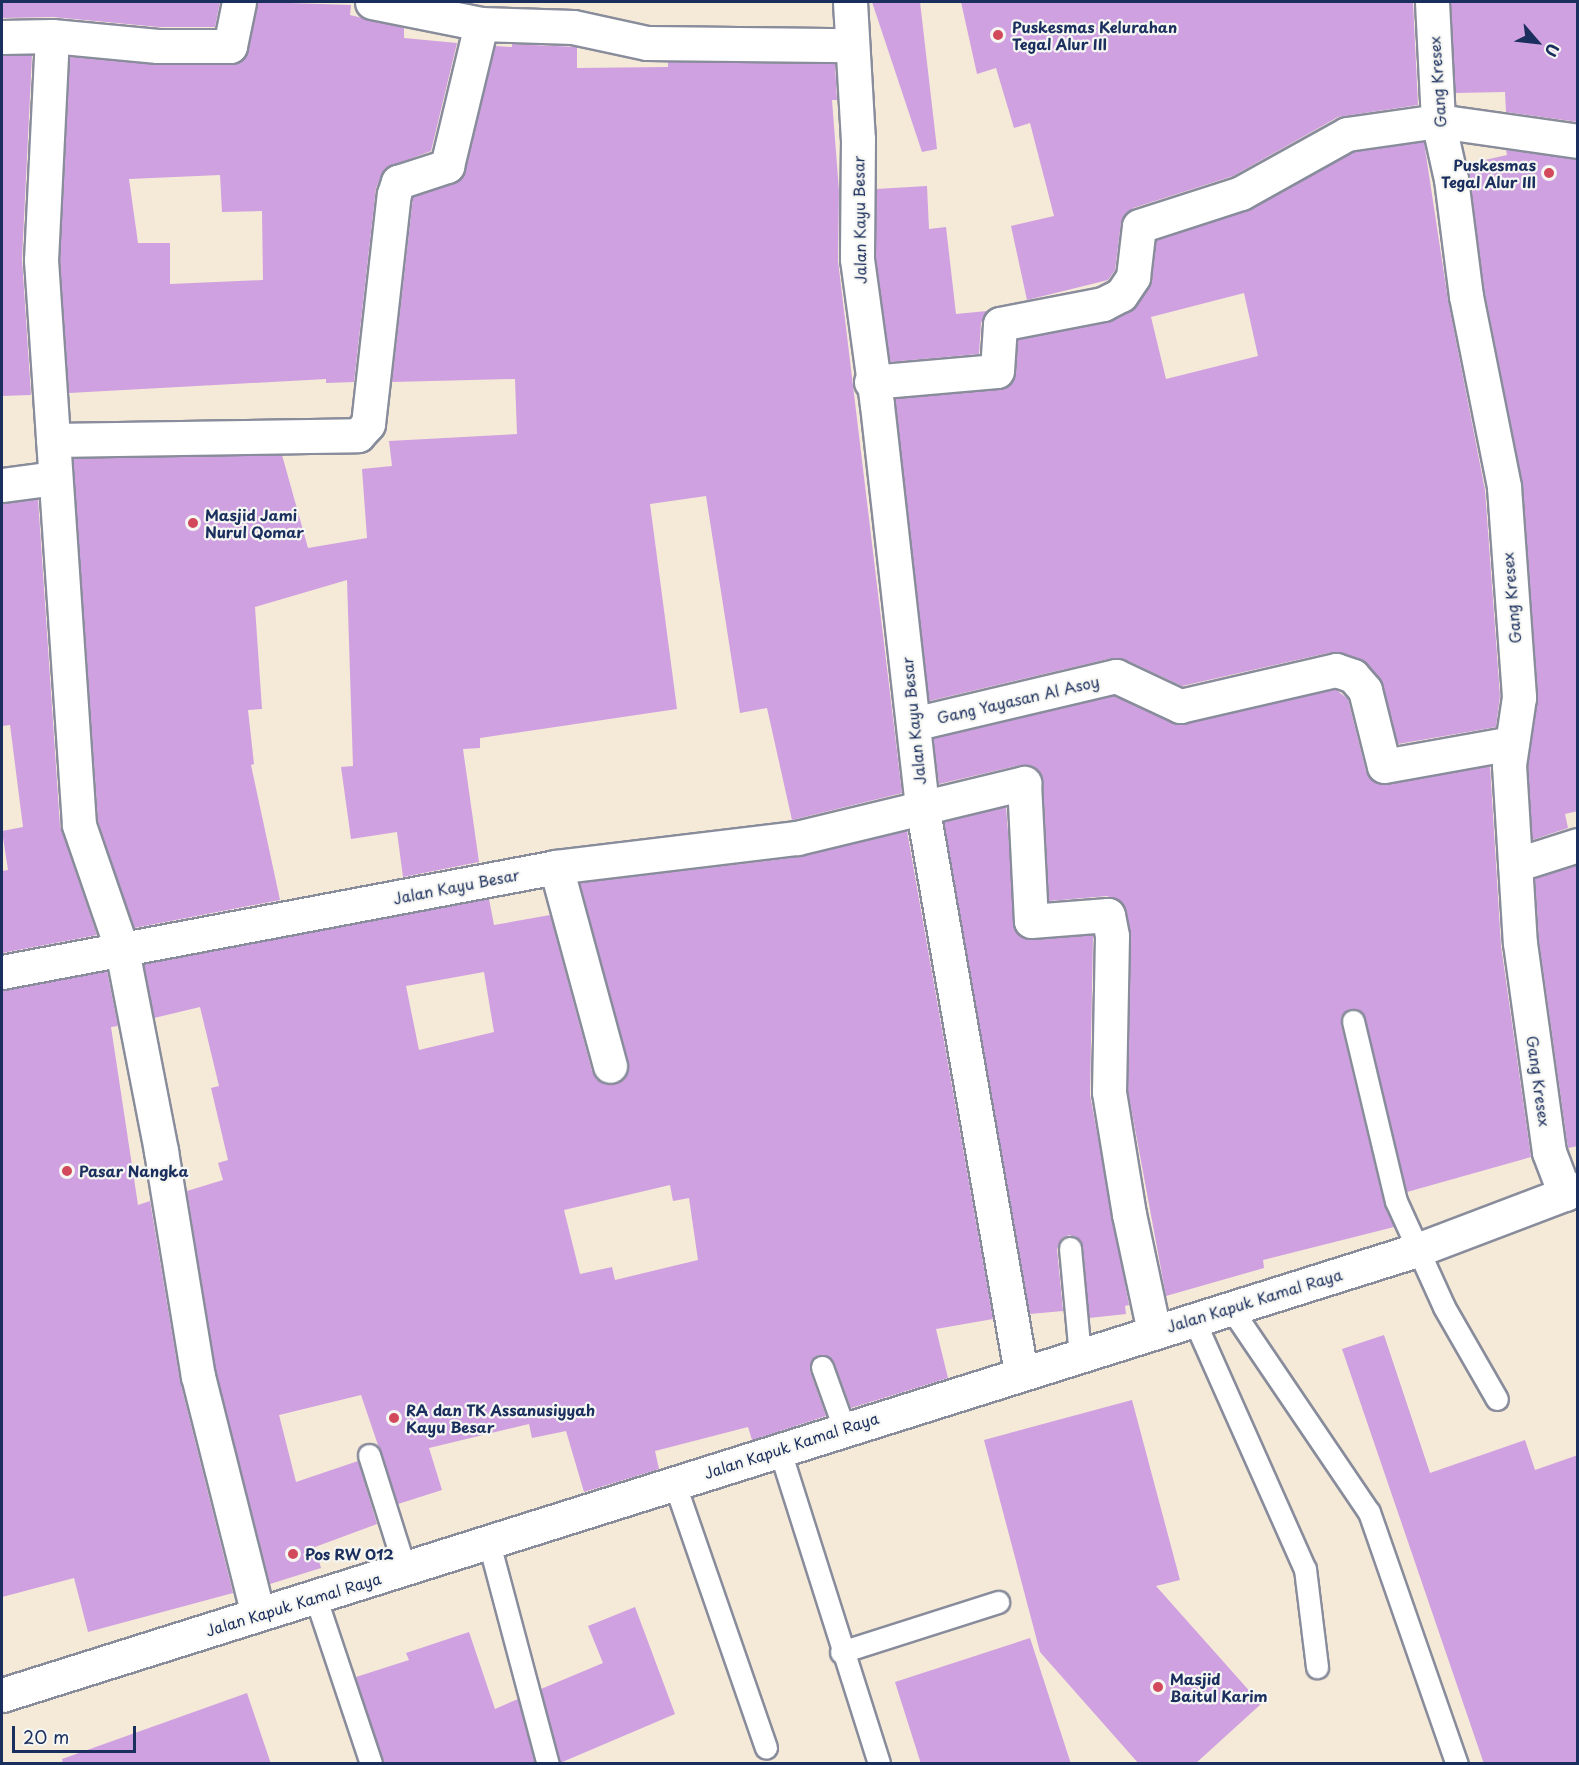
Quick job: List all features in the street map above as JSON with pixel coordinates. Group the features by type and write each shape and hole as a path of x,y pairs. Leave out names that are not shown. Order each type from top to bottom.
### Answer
{"street":[{"path":"2,37 52,36 158,46 230,46 239,2"},
{"path":"372,2 481,24 573,14 647,43 770,41 851,45"},
{"name":"Jalan Kayu Besar","path":"2,972 556,867 797,838 922,805 878,405 871,382 857,260 858,140 850,2"},
{"name":"Gang Kresex","path":"1432,2 1438,121 1451,179 1466,296 1503,487 1519,698 1509,765 1520,943 1549,1152 1571,1192"},
{"path":"53,440 358,435 368,424 394,194 398,182 447,166 481,24"},
{"path":"52,36 41,260 79,825 122,950 161,1152 198,1376 258,1614"},
{"path":"871,382 997,371 1000,324 1103,304 1121,295 1133,277 1139,225 1241,193 1347,134 1438,121 1578,141"},
{"path":"2,485 55,478"},
{"name":"Gang Yayasan Al Asoy","path":"913,724 1116,676 1180,706 1336,670 1353,676 1365,690 1384,766 1512,743"},
{"path":"1021,1373 922,805 1024,783 1031,921 1108,915 1112,936 1109,1092 1154,1332"},
{"path":"1515,865 1578,845"},
{"path":"556,867 610,1066"},
{"name":"Jalan Kapuk Kamal Raya","path":"2,1692 489,1543 779,1448 1417,1250 1571,1192"}],"lane":[{"path":"1353,1021 1396,1201 1444,1308 1497,1399"},
{"path":"1070,1248 1080,1355"},
{"path":"1230,1307 1370,1512 1457,1764"},
{"path":"1194,1320 1305,1569 1317,1667"},
{"path":"822,1367 844,1428"},
{"path":"779,1448 841,1652 879,1764"},
{"path":"369,1455 405,1569"},
{"path":"674,1482 766,1747"},
{"path":"489,1543 548,1764"},
{"path":"315,1596 371,1763"},
{"path":"841,1652 998,1602"}],"building":[{"path":"2,2 220,2 215,27 159,27 53,17 2,18"},
{"path":"257,2 351,5 350,15 404,28 404,38 457,43 431,151 385,168 376,188 354,382 326,383 326,379 69,393 60,260 70,57 158,65 238,63 248,50","holes":["220,175 222,212 262,211 263,280 170,284 170,243 138,243 129,179"]},
{"path":"872,2 920,2 937,149 922,152"},
{"path":"961,2 1413,2 1418,105 1338,117 1233,176 1133,208 1121,223 1115,270 1108,280 1027,300 1011,226 1054,216 1030,123 1014,128 996,68 977,74"},
{"path":"1451,2 1578,2 1578,122 1506,112 1505,92 1455,93"},
{"path":"512,44 577,47 577,68 668,67 668,62 835,64 837,100 832,100 839,191 838,261 902,793 792,820 767,708 740,713 706,496 650,504 677,709 480,738 480,748 463,749 479,862 403,877 397,832 351,839 341,767 353,766 347,580 255,607 262,709 248,710 254,764 251,765 280,900 134,928 98,821 73,458 282,455 308,548 367,538 362,469 392,466 389,441 517,434 515,379 392,382 413,197 461,178 495,46 512,47"},
{"path":"32,55 22,259 31,395 2,396 2,56"},
{"path":"1424,142 1448,300 1485,490 1500,696 1496,727 1398,744 1379,678 1360,659 1332,652 1182,686 1124,659 1112,658 929,701 895,399 1006,387 1016,373 1018,340 1107,322 1136,306 1152,280 1156,240 1250,209 1353,152","holes":["1244,293 1258,356 1166,379 1151,317"]},
{"path":"1506,150 1578,159 1578,811 1565,814 1568,828 1532,840 1528,766 1538,696 1523,486 1485,293 1467,164 1507,155"},
{"path":"927,186 929,229 946,227 956,314 987,311 981,323 979,354 890,362 876,258 876,189"},
{"path":"38,499 60,826 97,935 2,953 2,871 8,870 2,831 23,827 10,725 2,726 2,503"},
{"path":"1335,689 1348,699 1366,771 1378,784 1490,766 1501,946 1531,1157 1407,1192 1365,1018 1357,1009 1349,1009 1341,1017 1341,1024 1384,1204 1394,1227 1263,1260 1264,1268 1166,1296 1128,1091 1131,936 1126,911 1122,903 1107,896 1049,901 1043,782 1039,771 1020,765 939,784 933,738 1114,696 1172,723 1183,724"},
{"path":"1006,807 1016,932 1032,940 1093,935 1090,1095 1129,1305 1125,1306 1126,1314 1089,1318 1083,1246 1076,1237 1069,1235 1062,1238 1057,1249 1063,1311 1030,1314 944,822"},
{"path":"907,831 993,1319 936,1329 948,1378 851,1408 834,1362 830,1357 818,1355 812,1359 810,1371 826,1416 752,1440 748,1427 655,1451 659,1469 584,1492 566,1431 532,1438 529,1424 429,1448 442,1490 398,1504 361,1395 279,1415 296,1482 358,1461 377,1524 315,1547 321,1568 270,1584 216,1372 187,1191 223,1180 218,1163 228,1160 211,1088 219,1086 200,1007 154,1018 144,964 489,899 494,925 550,915 592,1071 597,1080 614,1084 624,1079 628,1061 580,883 799,857","holes":["484,972 494,1032 419,1050 406,986","670,1185 673,1201 689,1198 698,1260 615,1280 612,1267 580,1274 564,1210"]},
{"path":"1577,865 1578,1146 1568,1148 1539,941 1535,878"},
{"path":"107,971 118,1026 111,1027 138,1205 150,1201 180,1381 233,1593 88,1632 74,1578 2,1597 2,990"},
{"path":"1384,1335 1430,1473 1525,1440 1535,1470 1578,1455 1578,1764 1484,1764 1342,1349"},
{"path":"1132,1400 1180,1580 1156,1586 1261,1704 1195,1764 1139,1764 1040,1652 984,1440"},
{"path":"635,1607 675,1714 560,1763 541,1689 603,1663 588,1626"},
{"path":"469,1632 495,1709 518,1699 535,1764 383,1764 356,1677 409,1660 406,1653"},
{"path":"1030,1638 1071,1764 921,1764 895,1682"},
{"path":"247,1693 271,1764 63,1764 62,1759"}],"place":[{"name":"Puskesmas Kelurahan Tegal Alur III","path":"998,35"},
{"name":"Puskesmas Tegal Alur III","path":"1549,173"},
{"name":"Masjid Jami Nurul Qomar","path":"193,523"},
{"name":"Pasar Nangka","path":"67,1171"},
{"name":"RA dan TK Assanusiyyah Kayu Besar","path":"394,1418"},
{"name":"Pos RW 012","path":"293,1554"},
{"name":"Masjid Baitul Karim","path":"1158,1687"}]}
